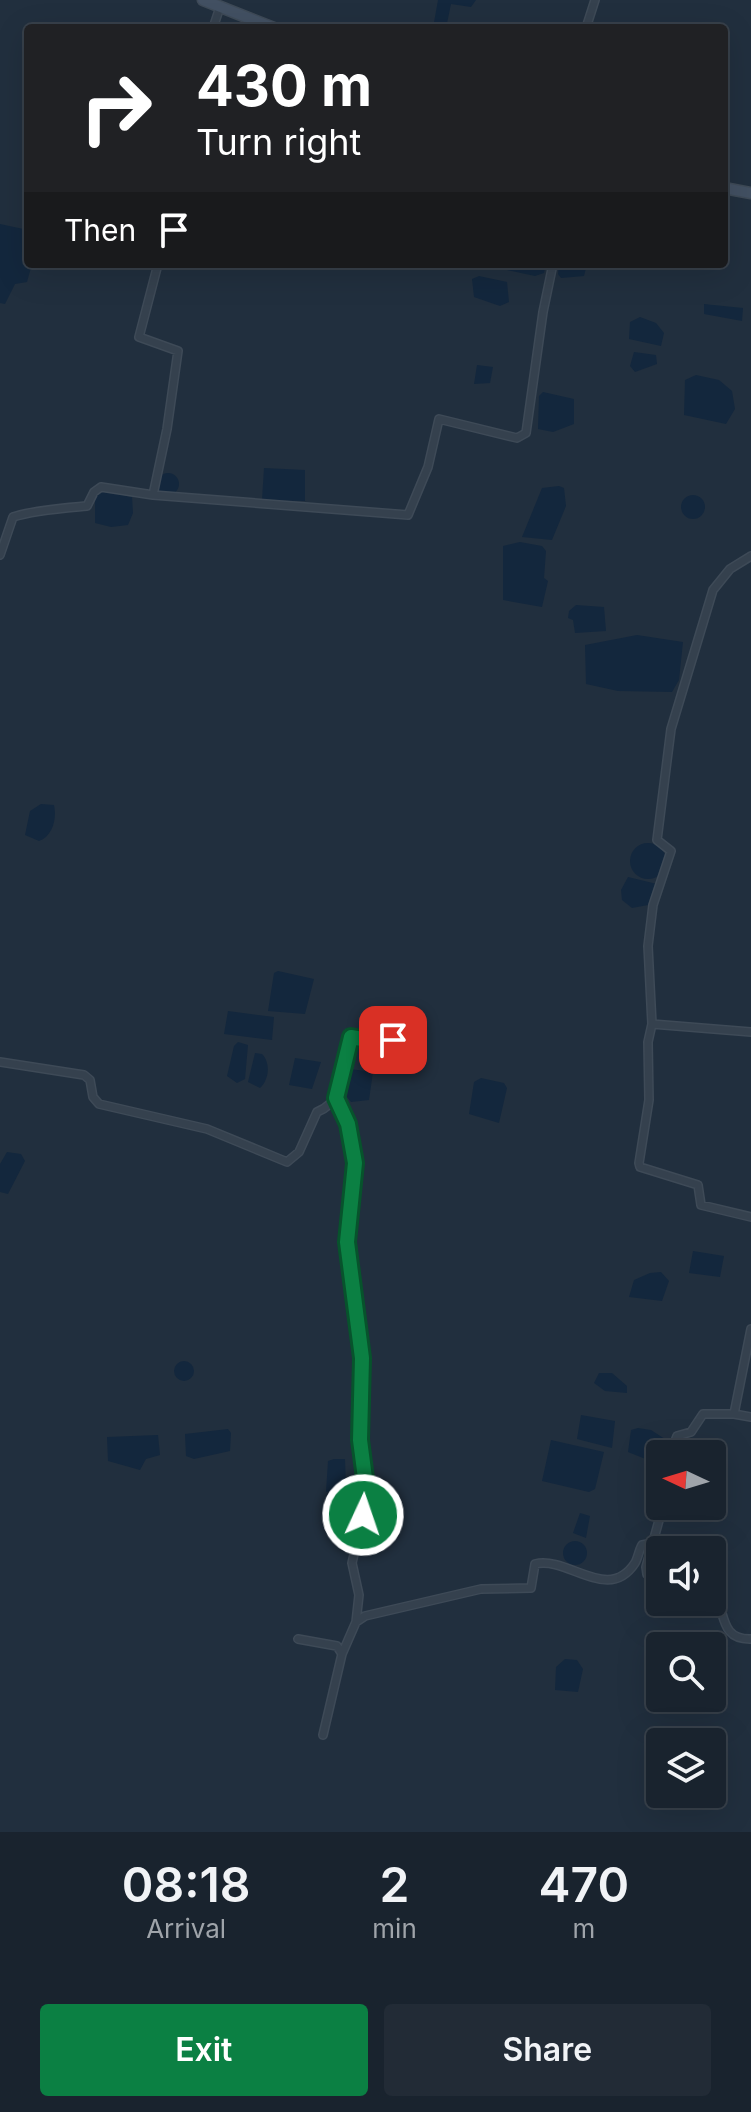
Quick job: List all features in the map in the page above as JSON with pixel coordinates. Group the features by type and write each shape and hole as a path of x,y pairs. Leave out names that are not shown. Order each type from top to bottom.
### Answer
{"main road":[{"path":"203,0 264,24"},
{"path":"728,189 751,193"}],"street":[{"path":"587,24 595,0"},
{"path":"214,24 220,7"},
{"path":"153,495 178,354 175,349 139,337 157,268"},
{"path":"0,555 10,520 17,515 43,514 62,506 87,506 94,492 101,487 153,495 408,515 428,467 439,419 517,438 526,433 552,268"},
{"path":"751,556 730,569 713,590 671,729 657,840 671,851 653,905 648,946 652,1024 648,1042 649,1100 640,1167 698,1185 701,1205 751,1217"},
{"path":"652,1024 751,1032"},
{"path":"0,1062 38,1066 87,1077 93,1097 99,1104 207,1129 287,1162 299,1152 317,1112 331,1106 336,1098 351,1037 390,1043 397,1031"},
{"path":"323,1735 342,1654 356,1622 359,1595 352,1563 363,1515 365,1478 360,1440 362,1358 347,1242 355,1163 348,1124 336,1098"},
{"path":"734,1414 751,1329"},
{"path":"675,1440 677,1436 691,1432 703,1414 751,1417"},
{"path":"356,1622 365,1616 481,1589 531,1588 535,1564 549,1561 565,1565 593,1580 612,1580 635,1562 642,1545 646,1544"},
{"path":"721,1616 727,1629 736,1636 751,1639"},
{"path":"298,1639 337,1646 342,1654"}],"water":[{"path":"438,0 476,0 471,7 451,4 447,24 434,24"},
{"path":"0,224 24,229 24,268 31,268 27,282 15,284 5,304 0,303"},
{"path":"545,268 544,273 535,276 507,270"},
{"path":"559,268 586,268 584,276 561,278"},
{"path":"479,276 507,282 509,302 500,306 474,297 472,279"},
{"path":"704,304 743,308 742,321 704,314"},
{"path":"640,317 656,323 664,333 661,346 629,339 630,322"},
{"path":"634,352 656,355 657,364 635,372 630,366"},
{"path":"477,365 493,367 490,383 474,384"},
{"path":"696,375 719,380 732,391 735,409 726,424 684,415 685,380"},
{"path":"543,392 574,399 574,424 553,432 538,429 539,396"},
{"path":"264,468 305,470 305,501 262,500"},
{"path":"168,473 176,476 179,484 176,492 168,495 160,492 157,484 160,476"},
{"path":"542,488 564,488 566,506 552,540 522,537"},
{"path":"99,490 132,497 133,513 128,525 111,527 95,523 95,496"},
{"path":"693,495 702,498 705,507 702,516 693,519 684,516 681,507 684,498"},
{"path":"520,542 542,546 546,551 544,578 548,581 542,607 503,600 503,546"},
{"path":"576,605 604,607 606,631 575,633 573,620 568,618 569,611"},
{"path":"637,635 683,642 679,680 672,692 618,691 586,684 585,645"},
{"path":"41,804 54,805 55,815 51,831 39,841 25,835 30,811"},
{"path":"648,843 661,848 666,861 661,874 648,879 635,874 630,861 635,848"},
{"path":"628,877 657,884 648,905 632,908 622,900 621,890"},
{"path":"278,971 314,979 305,1014 268,1011 274,973"},
{"path":"228,1011 274,1017 272,1040 224,1034"},
{"path":"238,1042 248,1045 245,1079 237,1083 227,1076 234,1046"},
{"path":"255,1053 262,1054 268,1067 260,1088 248,1082"},
{"path":"295,1058 321,1062 312,1089 289,1085"},
{"path":"350,1069 373,1072 369,1100 351,1102 347,1097"},
{"path":"481,1078 504,1083 507,1088 499,1123 469,1114 474,1082"},
{"path":"7,1152 21,1154 25,1161 8,1194 0,1192 0,1164"},
{"path":"693,1251 724,1256 720,1277 689,1273"},
{"path":"661,1272 669,1281 662,1301 629,1297 634,1280"},
{"path":"180,1361 188,1361 194,1371 188,1381 180,1381 174,1375 174,1367"},
{"path":"599,1373 612,1373 627,1386 627,1393 605,1391 594,1383"},
{"path":"581,1415 615,1421 612,1448 577,1439"},
{"path":"228,1429 231,1433 230,1451 194,1459 186,1456 185,1434"},
{"path":"631,1430 651,1430 666,1440 646,1440 646,1459 628,1452"},
{"path":"158,1435 160,1455 146,1459 140,1470 108,1461 107,1437"},
{"path":"551,1440 604,1452 595,1489 589,1492 542,1481"},
{"path":"345,1459 346,1488 326,1492 328,1461"},
{"path":"580,1513 590,1516 586,1538 573,1533"},
{"path":"575,1541 586,1548 587,1553 580,1564 575,1565 564,1558 563,1553 570,1542"},
{"path":"565,1659 577,1660 583,1669 578,1692 555,1690 556,1667"}],"route":[{"path":"363,1515 365,1478 360,1440 362,1358 355,1281 347,1242 353,1208 355,1163 348,1124 336,1098 351,1037 385,1043 393,1040"}]}
